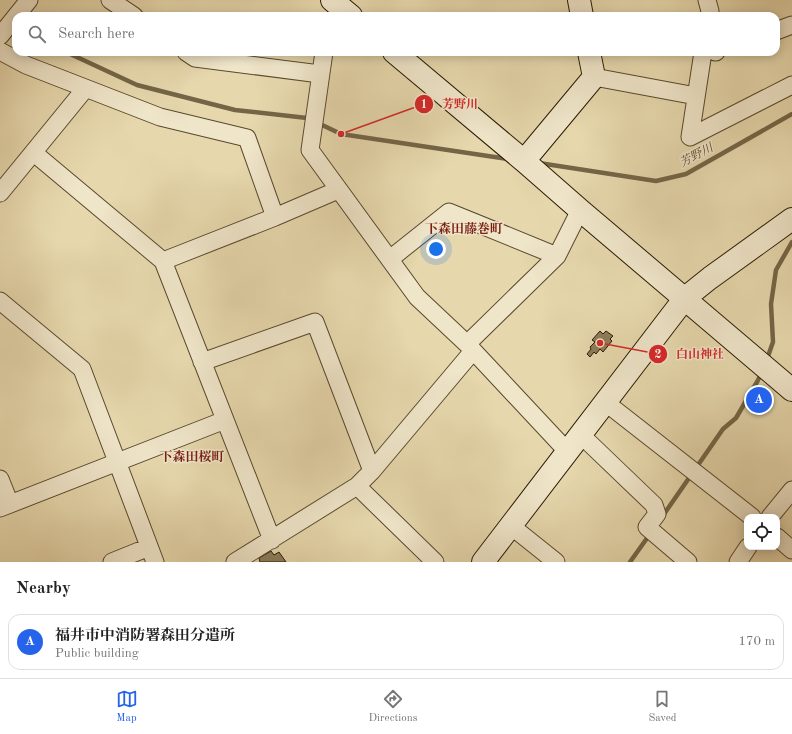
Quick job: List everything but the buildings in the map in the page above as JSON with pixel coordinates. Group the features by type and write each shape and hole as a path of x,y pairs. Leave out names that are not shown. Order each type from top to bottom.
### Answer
{"street":[{"path":"19,12 29,0"},
{"path":"110,0 128,12"},
{"path":"330,12 332,0 346,12"},
{"path":"579,0 581,12"},
{"path":"707,0 710,12"},
{"path":"0,36 12,21"},
{"path":"780,30 792,25"},
{"path":"0,51 26,64 85,89 160,117 247,138 275,217"},
{"path":"192,56 195,58 320,74"},
{"path":"323,56 310,150 338,190 390,258 417,297 573,443 654,505 657,514 647,527 688,562"},
{"path":"399,56 792,390"},
{"path":"590,56 594,77"},
{"path":"702,56 690,137 792,85"},
{"path":"524,161 594,77"},
{"path":"594,77 696,96"},
{"path":"0,193 85,89"},
{"path":"34,153 163,261 272,540"},
{"path":"163,261 275,217 338,190"},
{"path":"235,562 356,486 372,470 470,348 557,256 580,210"},
{"path":"390,258 448,212 557,256"},
{"path":"483,562 685,298 710,278 792,219"},
{"path":"0,301 82,369 152,555 112,562"},
{"path":"202,362 315,322 372,470"},
{"path":"605,402 748,514"},
{"path":"0,479 5,506 225,420"},
{"path":"356,486 435,562"},
{"path":"772,514 792,490"},
{"path":"511,526 556,562"},
{"path":"780,540 792,550"},
{"path":"738,562 746,550"}],"waterway":[{"name":"芳野川","path":"75,56 137,85 235,110 307,118 311,120"},
{"name":"芳野川","path":"539,163 656,181 686,174 792,114"},
{"name":"芳野川","path":"318,123 341,134 508,159"},
{"path":"767,359 773,342 771,304 776,270 792,242"},
{"path":"662,517 723,429 736,418 762,372"},
{"path":"630,562 650,534"}],"place":[{"name":"芳野川","path":"341,134"},
{"name":"白山神社","path":"600,343"},
{"name":"福井市中消防署森田分遣所","path":"759,400"}],"district":[{"name":"下森田藤巻町","path":"464,228"},
{"name":"下森田桜町","path":"192,456"}]}
